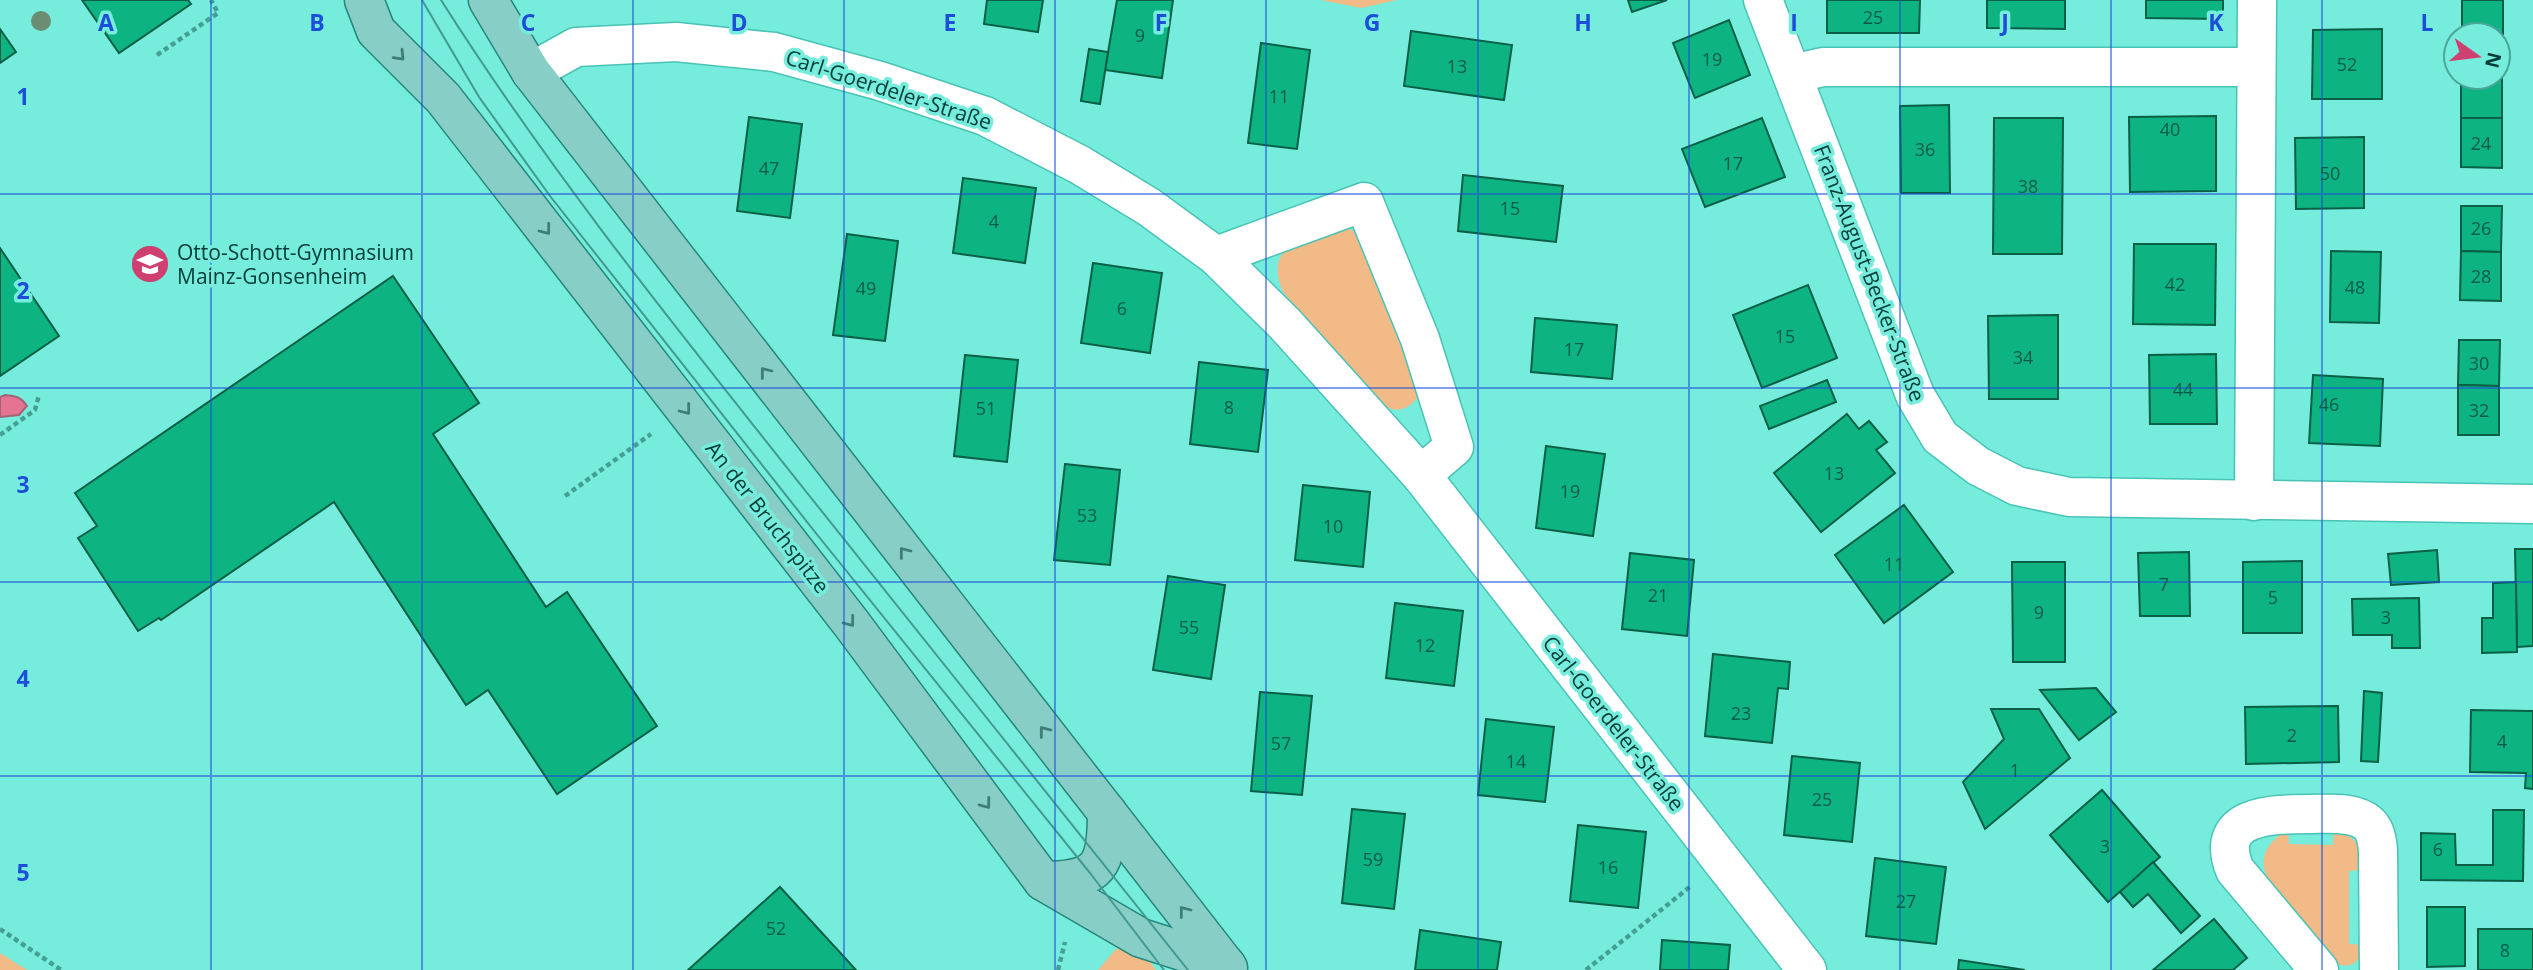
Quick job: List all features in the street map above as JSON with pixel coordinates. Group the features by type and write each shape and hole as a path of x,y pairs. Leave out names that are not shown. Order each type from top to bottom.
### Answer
{"main road":[{"name":"An der Bruchspitze","path":"364,0 376,31 452,109 834,601 1043,881 1141,938 1228,967"},
{"name":"An der Bruchspitze","path":"488,0 531,72 1228,967"},
{"path":"1043,881 1077,878 1090,873 1102,862 1107,841 1107,812"}],"street":[{"name":"Franz-August-Becker-Straße","path":"1763,0 1916,395 1940,438 1978,466 2017,486 2069,497 2533,504"},
{"path":"2254,501 2257,0"},
{"name":"Carl-Goerdeler-Straße","path":"531,72 576,47 676,42 774,52 880,81 985,116 1080,165 1149,207 1216,256 1285,324 1421,475 1807,970"},
{"path":"1792,74 1823,67 2256,67"},
{"path":"1216,256 1364,202 1419,339 1454,447 1421,475"},
{"path":"2319,970 2235,870 2229,856 2231,838 2244,823 2276,814 2342,815 2359,818 2370,825 2376,836 2378,850 2379,970"}],"path":[{"path":"157,55 218,13 211,0"},
{"path":"0,435 35,410 39,395"},
{"path":"565,496 655,432"},
{"path":"1587,970 1723,862"},
{"path":"0,929 61,970"},
{"path":"1058,970 1065,941"}],"shaded area":[{"path":"1321,0 1397,0 1361,8"},
{"path":"1341,228 1350,229 1360,236 1417,383 1418,397 1403,409 1392,409 1381,404 1283,292 1278,276 1278,263 1283,254 1301,241"},
{"path":"5,395 18,398 27,406 19,415 0,417 0,397"},
{"path":"2288,829 2289,844 2333,845 2334,829 2353,839 2359,848 2362,870 2349,871 2349,944 2362,945 2360,956 2350,965 2335,963 2269,881 2264,860 2267,850 2275,839"},
{"path":"1129,948 1147,958 1156,970 1098,970 1116,949"},
{"path":"0,953 27,970 0,970"}],"building":[{"path":"82,0 188,0 191,4 119,53"},
{"path":"987,0 1043,0 1038,32 984,24"},
{"path":"1117,0 1173,0 1162,78 1105,70"},
{"path":"1628,0 1667,0 1632,12"},
{"path":"1827,0 1920,0 1919,33 1827,33"},
{"path":"1987,0 2065,0 2065,29 1987,28"},
{"path":"2146,0 2223,0 2223,19 2146,18"},
{"path":"2462,0 2503,0 2503,21 2462,21"},
{"path":"1729,20 1750,75 1695,98 1673,43"},
{"path":"0,29 16,52 0,63"},
{"path":"2382,29 2382,99 2312,99 2313,30"},
{"path":"1411,31 1512,45 1504,100 1404,86"},
{"path":"1261,43 1310,50 1297,149 1248,143"},
{"path":"1089,49 1108,52 1100,104 1081,101"},
{"path":"2461,91 2502,91 2502,118 2461,118"},
{"path":"1949,105 1950,193 1901,193 1900,106"},
{"path":"2216,116 2216,191 2130,192 2129,117"},
{"path":"749,117 802,124 790,218 737,211"},
{"path":"1762,118 1785,177 1705,207 1682,149"},
{"path":"1994,118 2063,118 2062,254 1993,254"},
{"path":"2461,118 2502,118 2502,168 2461,167"},
{"path":"2364,137 2364,208 2296,209 2295,138"},
{"path":"1463,175 1563,186 1556,242 1458,231"},
{"path":"963,178 1036,188 1025,263 953,253"},
{"path":"2461,206 2502,206 2501,252 2461,251"},
{"path":"847,234 898,241 885,341 833,335"},
{"path":"2134,244 2216,244 2215,325 2133,324"},
{"path":"0,248 59,336 0,376"},
{"path":"2331,251 2381,252 2379,323 2330,322"},
{"path":"2461,251 2501,252 2501,301 2460,300"},
{"path":"1093,263 1162,273 1150,353 1081,343"},
{"path":"393,276 479,403 433,434 546,607 567,592 657,726 557,794 488,690 466,705 334,502 161,620 159,618 138,631 78,538 97,526 75,493"},
{"path":"1808,285 1837,358 1762,388 1733,315"},
{"path":"2058,315 2058,399 1989,399 1988,316"},
{"path":"1535,318 1617,325 1612,379 1531,372"},
{"path":"2459,340 2500,340 2499,386 2458,385"},
{"path":"2216,354 2217,424 2150,424 2149,355"},
{"path":"965,355 1018,360 1007,462 954,456"},
{"path":"1199,362 1268,370 1258,452 1190,444"},
{"path":"2313,375 2383,379 2380,446 2309,443"},
{"path":"1827,380 1836,402 1769,429 1760,406"},
{"path":"2458,385 2499,386 2499,435 2458,435"},
{"path":"1847,414 1859,429 1869,421 1887,442 1876,450 1895,473 1821,532 1774,473"},
{"path":"1546,446 1605,454 1593,536 1536,528"},
{"path":"1065,464 1120,470 1110,565 1054,560"},
{"path":"1303,485 1370,492 1363,567 1295,560"},
{"path":"1904,505 1953,572 1884,623 1835,555"},
{"path":"2515,549 2533,549 2533,646 2517,647"},
{"path":"2437,550 2439,582 2391,585 2388,554"},
{"path":"2189,552 2190,616 2140,616 2138,553"},
{"path":"1630,553 1694,560 1687,636 1622,629"},
{"path":"2302,561 2302,633 2243,633 2243,562"},
{"path":"2012,562 2065,562 2065,662 2013,662"},
{"path":"1168,576 1225,585 1211,679 1153,670"},
{"path":"2516,582 2517,652 2482,653 2482,618 2493,618 2493,583"},
{"path":"2419,598 2420,648 2392,648 2392,635 2353,635 2352,599"},
{"path":"1395,603 1463,611 1454,686 1386,678"},
{"path":"1713,654 1790,662 1788,689 1778,688 1772,743 1705,736"},
{"path":"2096,688 2116,712 2079,740 2040,690"},
{"path":"2364,691 2382,693 2378,762 2361,761"},
{"path":"1260,692 1312,696 1302,795 1251,791"},
{"path":"2338,706 2339,762 2246,764 2245,707"},
{"path":"1991,709 2039,709 2070,758 1985,829 1963,782 2004,739"},
{"path":"2471,710 2533,711 2533,789 2525,788 2526,773 2470,772"},
{"path":"1486,719 1554,727 1545,802 1478,795"},
{"path":"1792,756 1860,763 1852,842 1784,835"},
{"path":"2102,790 2160,857 2108,902 2050,835"},
{"path":"1352,809 1405,814 1394,909 1342,903"},
{"path":"2493,810 2524,810 2523,881 2421,880 2421,833 2455,834 2456,865 2493,865"},
{"path":"1578,825 1646,832 1638,908 1570,901"},
{"path":"1875,858 1946,867 1936,944 1866,936"},
{"path":"2153,862 2200,916 2181,933 2148,894 2133,907 2120,892"},
{"path":"780,887 856,970 688,970"},
{"path":"2427,907 2465,907 2465,966 2427,967"},
{"path":"2214,919 2247,958 2233,970 2153,970"},
{"path":"2478,929 2533,929 2533,970 2478,970"},
{"path":"1420,930 1501,942 1497,970 1415,970"},
{"path":"1662,940 1730,945 1728,970 1660,970"},
{"path":"1959,960 2025,970 1958,970"}],"tram line":[{"path":"422,0 479,97 550,196 815,532 1090,873 1164,970"},
{"path":"441,0 570,188 662,309 1188,970"}],"place":[{"name":"Otto-Schott-Gymnasium Mainz-Gonsenheim","path":"150,264"}]}
